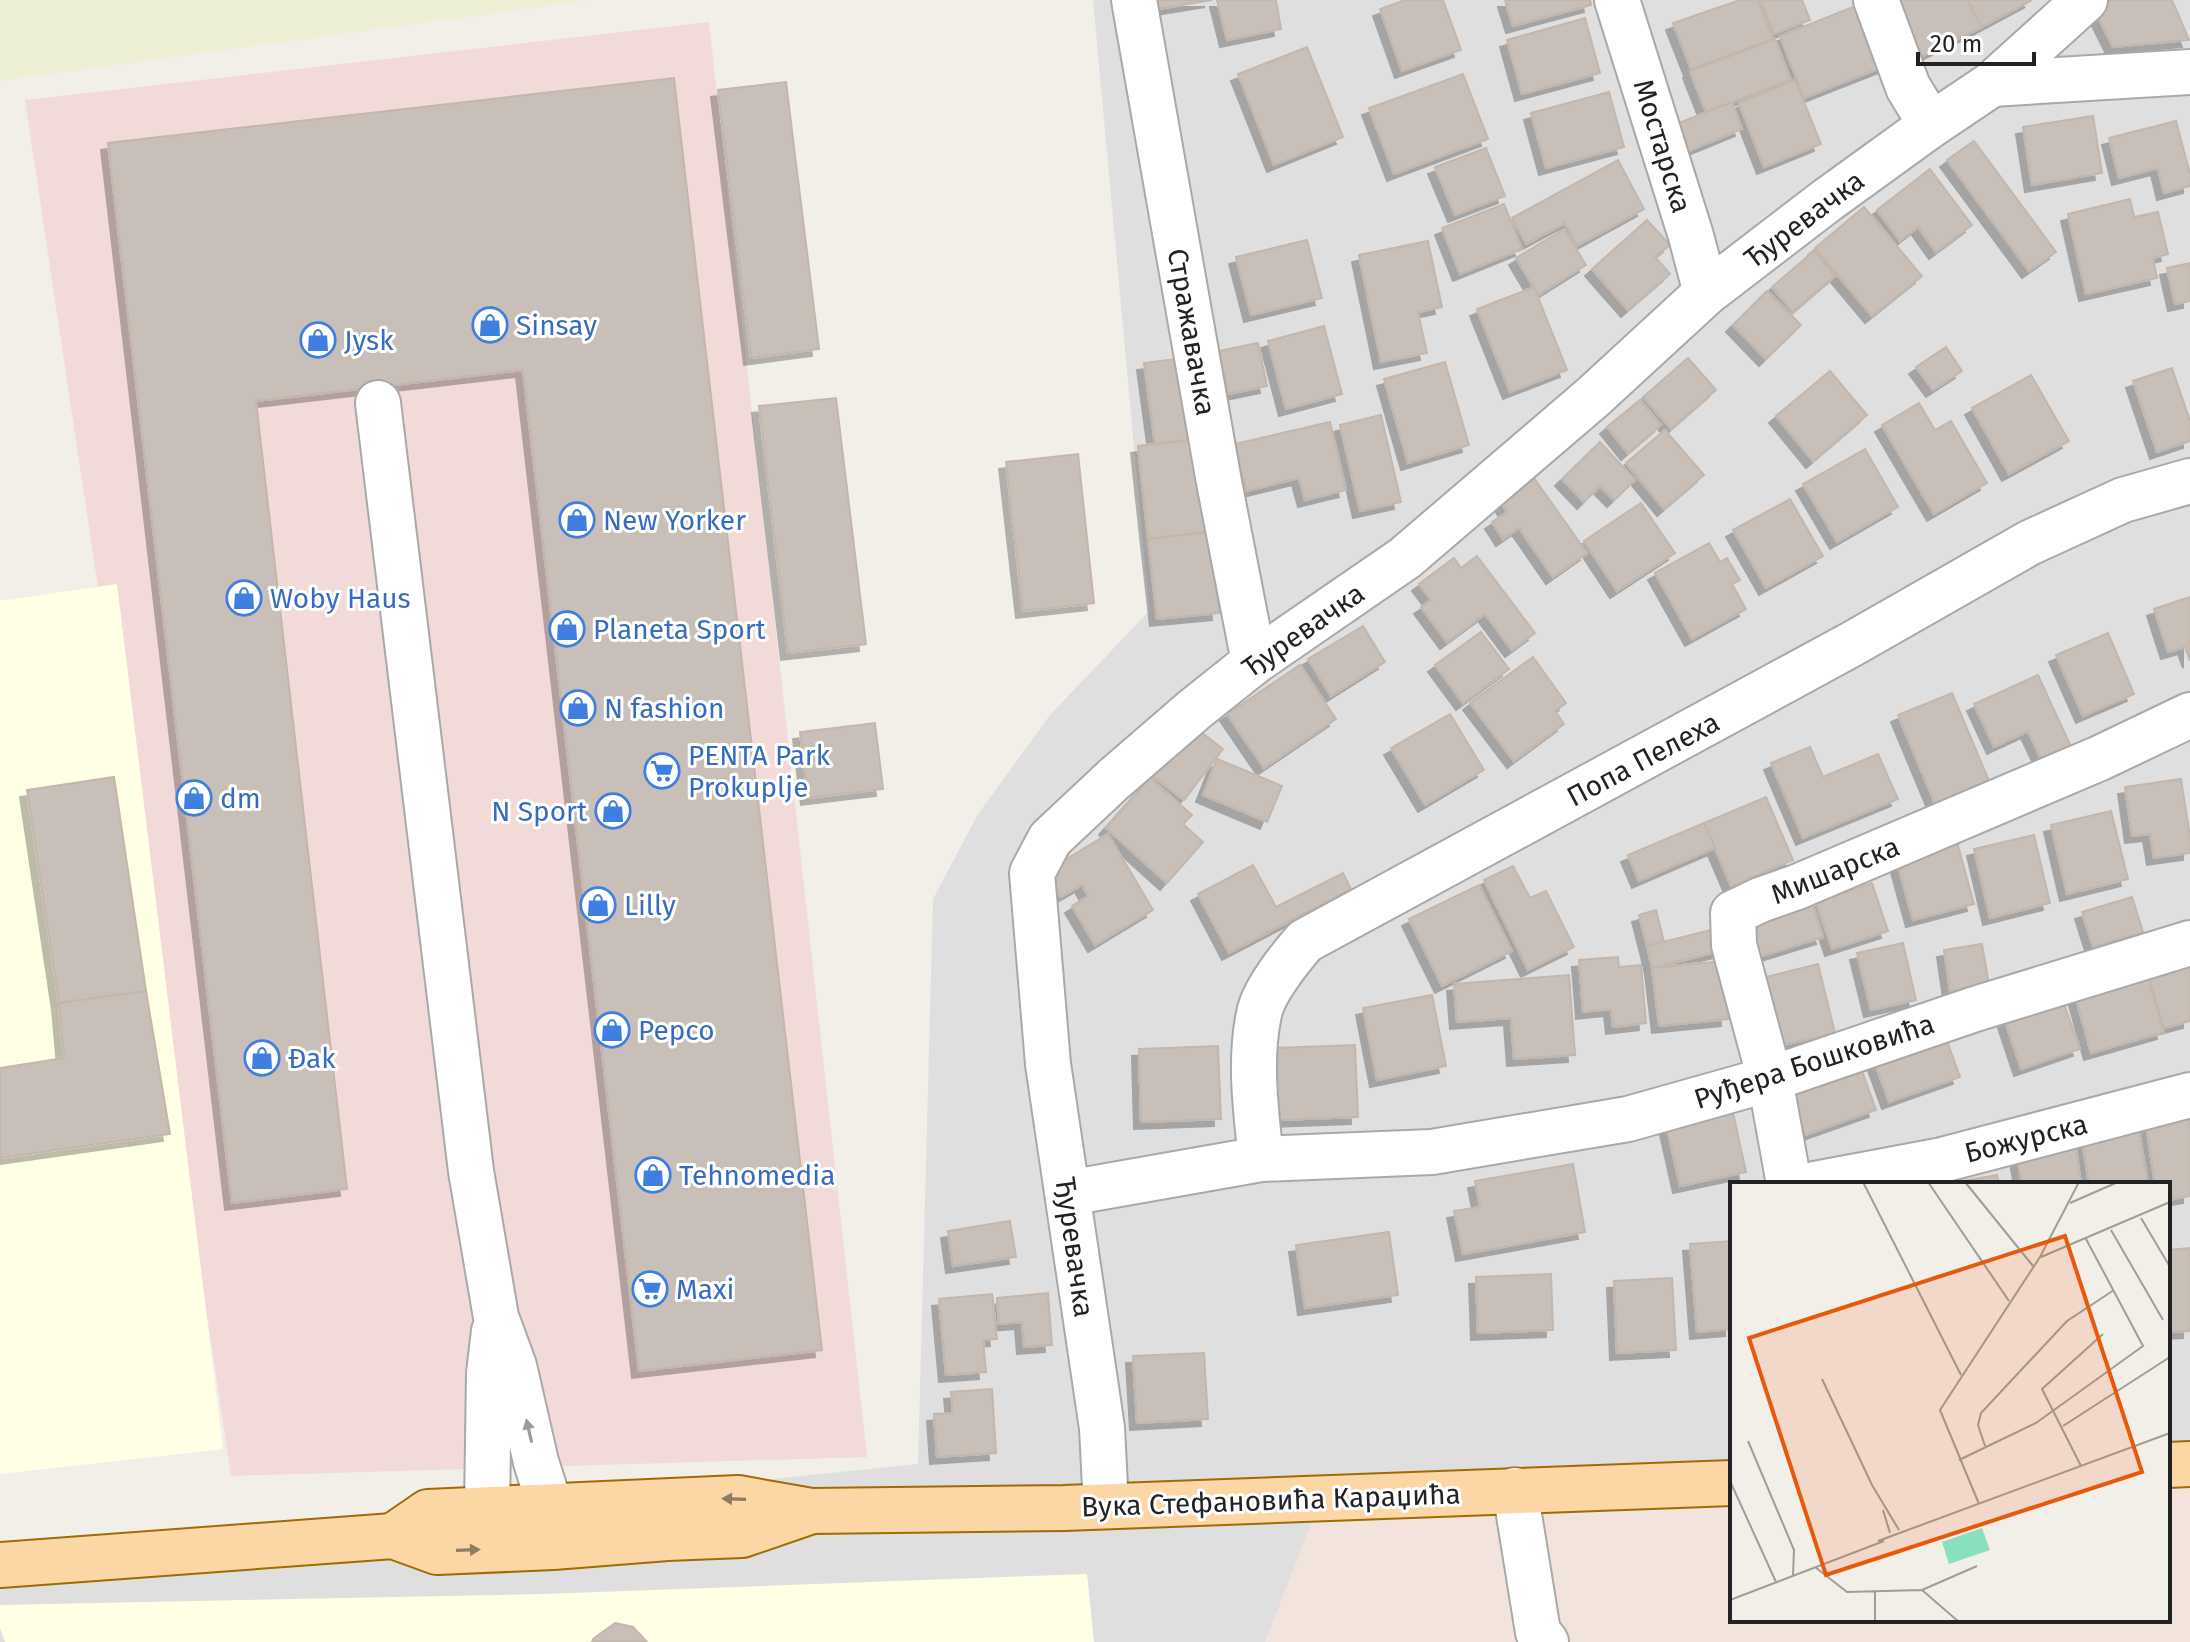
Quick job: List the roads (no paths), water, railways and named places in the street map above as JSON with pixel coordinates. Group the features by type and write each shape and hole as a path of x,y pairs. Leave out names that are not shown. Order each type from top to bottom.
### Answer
{"main road":[{"path":"2170,1465 2190,1464"},
{"name":"Вука Стефановића Караџића","path":"393,1536 428,1512 738,1498 811,1511 1106,1506 1730,1483"},
{"name":"Вука Стефановића Караџића","path":"0,1565 393,1536 437,1552 742,1535 811,1511"}],"street":[{"name":"Стражавачка","path":"1134,0 1254,662"},
{"name":"Мостарска","path":"1617,0 1706,293"},
{"path":"1876,0 1908,87 1931,125"},
{"name":"Ђуревачка","path":"1106,1506 1102,1428 1048,1064 1032,873 1050,839 1195,709 1254,662 1405,558 1593,397 1706,293 1826,201 1992,84 2085,0"},
{"path":"1992,84 2190,72"},
{"path":"378,403 471,1171 496,1317 514,1366 536,1462 550,1506"},
{"name":"Попа Пелеха","path":"1261,1159 1253,1071 1259,1012 1285,962 1305,941 1813,666 2029,543 2123,500 2190,481"},
{"name":"Мишарска","path":"1789,1182 1770,1079 1734,945 1733,913 2100,758 2190,715"},
{"name":"Руђера Бошковића","path":"1068,1193 1261,1159 1432,1152 1628,1119 1770,1079 1975,1009 2190,943"},
{"name":"Божурска","path":"1825,1182 1942,1160 2190,1095"},
{"path":"487,1509 489,1373 496,1317"},
{"path":"1515,1490 1540,1639"}],"place":[{"name":"Sinsay","path":"490,325"},
{"name":"Jysk","path":"318,340"},
{"name":"New Yorker","path":"577,520"},
{"name":"Woby Haus","path":"244,598"},
{"name":"Planeta Sport","path":"567,629"},
{"name":"N fashion","path":"578,708"},
{"name":"PENTA Park Prokuplje","path":"662,771"},
{"name":"dm","path":"194,798"},
{"name":"N Sport","path":"613,811"},
{"name":"Lilly","path":"598,905"},
{"name":"Pepco","path":"612,1030"},
{"name":"Đak","path":"262,1058"},
{"name":"Tehnomedia","path":"653,1175"},
{"name":"Maxi","path":"650,1289"}]}
